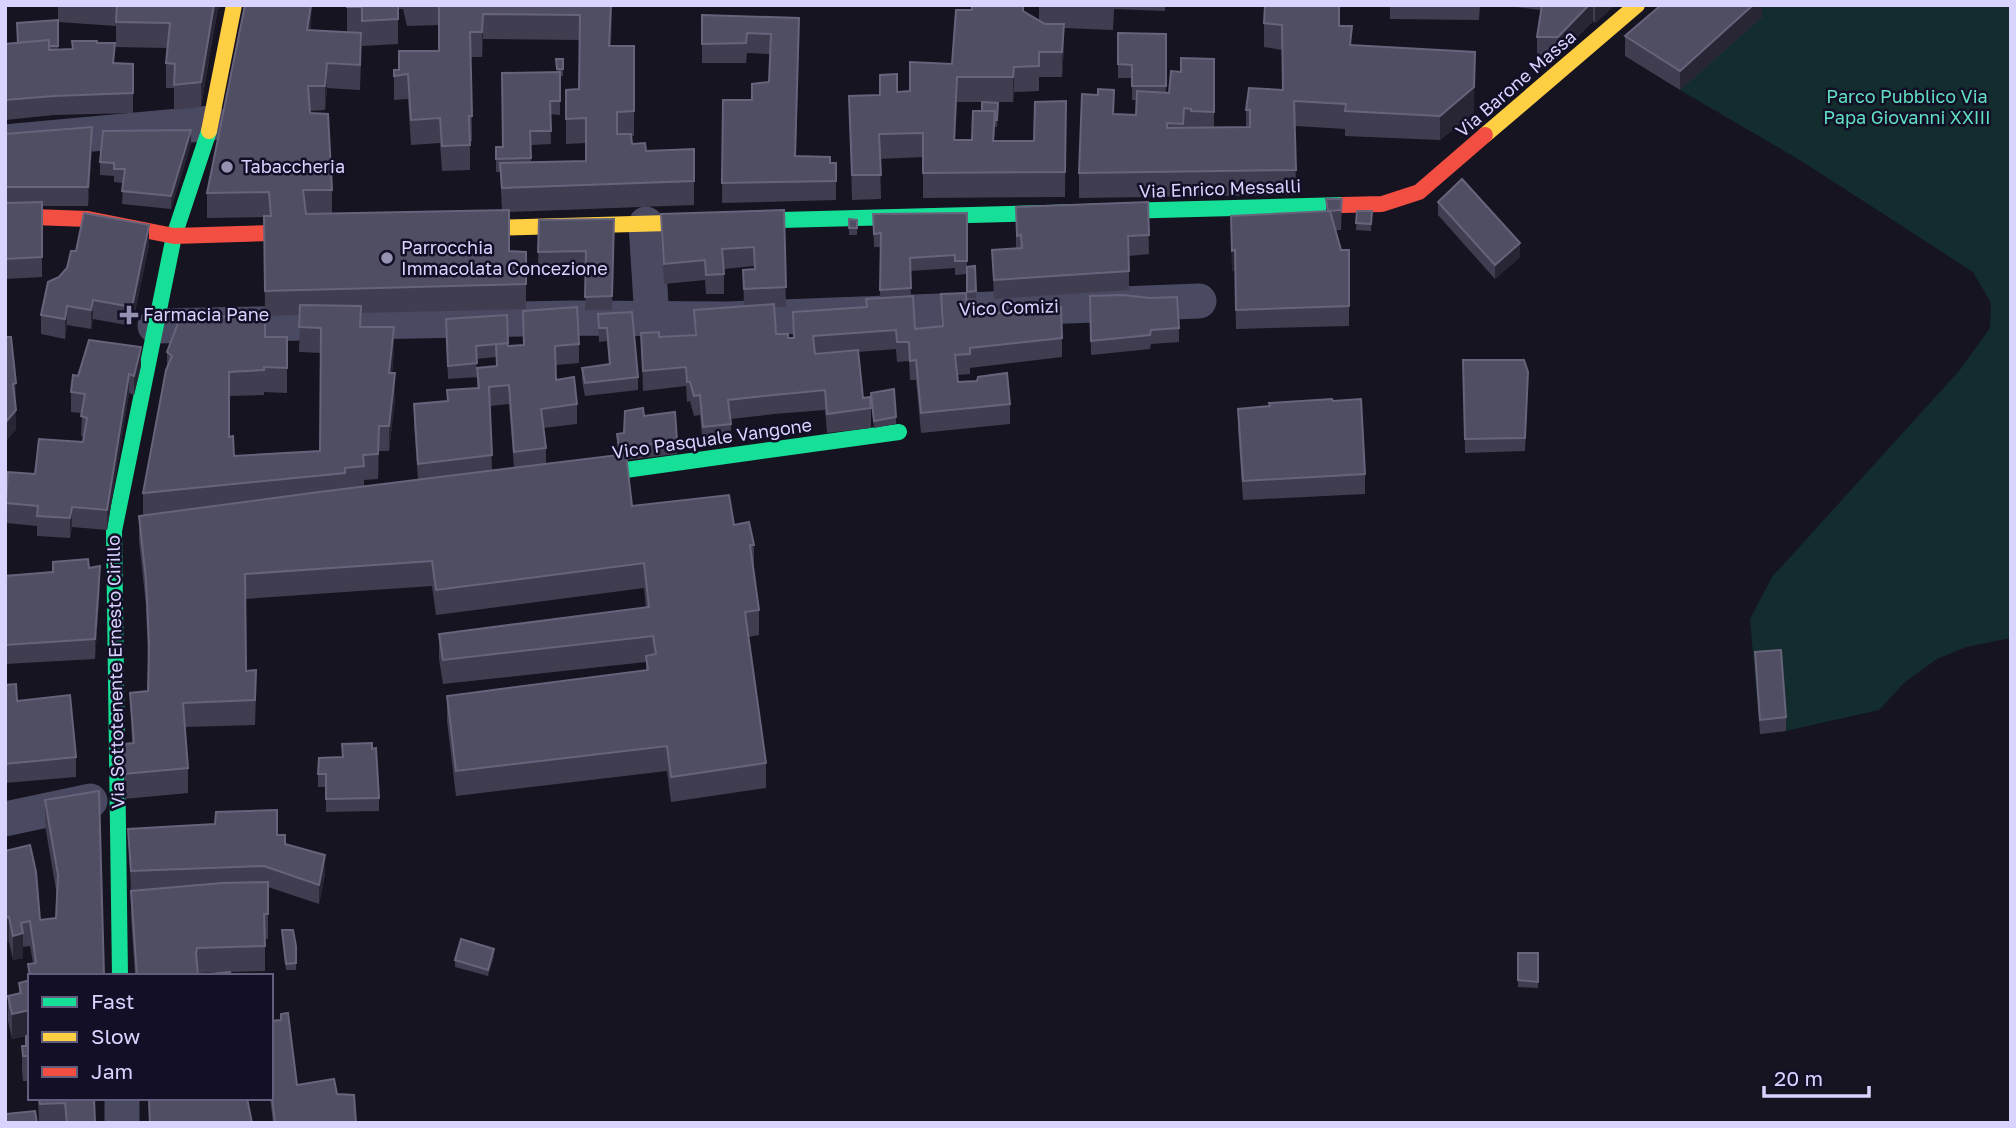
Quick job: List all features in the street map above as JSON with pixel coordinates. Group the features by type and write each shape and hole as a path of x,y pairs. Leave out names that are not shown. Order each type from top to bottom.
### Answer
{"street":[{"name":"Via Sottotenente Ernesto Cirillo","path":"120,974 120,530 155,326 174,236 212,123 234,5"},
{"name":"Via Barone Massa","path":"1419,192 1637,5"},
{"path":"5,142 212,123"},
{"name":"Via Enrico Messalli","path":"442,229 1382,204 1419,192"},
{"path":"5,216 88,219 174,236 270,233"},
{"path":"646,224 652,319"},
{"name":"Vico Comizi","path":"155,326 571,318 727,320 1199,301"},
{"name":"Vico Pasquale Vangone","path":"557,479 899,432"},
{"path":"5,819 118,795"},
{"path":"122,1100 122,1123"}],"green space":[{"name":"Parco Pubblico Via Papa Giovanni XXIII","path":"1752,5 2011,5 2011,638 1966,647 1937,659 1905,682 1879,710 1786,731 1760,734 1750,619 1772,577 1959,371 1990,328 1991,303 1973,272 1803,162 1680,90 1761,17"}],"building":[{"path":"117,5 214,5 201,82 174,85 175,64 166,63 170,23 116,22"},
{"path":"245,5 311,5 307,30 361,33 360,65 327,63 325,86 308,86 310,113 328,114 332,190 303,190 306,214 509,210 509,251 526,252 526,284 265,291 264,216 271,216 269,192 207,193"},
{"path":"347,5 398,5 398,19 362,21 362,7"},
{"path":"439,5 611,5 609,46 634,46 634,111 617,112 617,134 631,134 632,144 645,143 646,151 694,149 694,181 502,188 500,163 586,161 586,118 566,119 566,90 579,89 580,15 483,14 482,32 470,32 470,145 442,146 440,118 411,120 408,74 394,76 394,70 399,70 399,51 439,51"},
{"path":"972,5 1023,5 1023,11 1045,24 1064,24 1062,52 1039,52 1039,66 1014,67 1013,77 957,77 954,140 972,140 973,111 995,111 993,141 1034,141 1035,102 1066,101 1065,172 923,173 923,133 879,134 881,175 852,175 849,96 880,95 880,75 897,74 897,92 910,91 910,62 952,64 956,10 972,10"},
{"path":"1265,5 1339,5 1339,26 1352,26 1350,45 1475,52 1474,87 1440,116 1345,111 1346,104 1294,101 1296,170 1079,173 1082,94 1098,95 1098,89 1114,90 1113,114 1136,115 1137,91 1169,93 1171,71 1181,72 1181,58 1214,59 1214,112 1184,108 1183,124 1167,123 1167,128 1250,127 1250,110 1246,110 1249,88 1283,90 1282,25 1264,23"},
{"path":"1542,5 1589,5 1558,37 1537,37"},
{"path":"1661,5 1753,5 1680,71 1625,36"},
{"path":"702,15 799,18 795,156 830,157 830,163 836,163 836,181 722,183 723,100 752,100 752,84 769,82 771,34 747,33 746,43 702,44"},
{"path":"58,20 58,46 49,46 49,40 18,43 17,23"},
{"path":"1118,33 1166,34 1166,86 1132,86 1132,65 1118,64"},
{"path":"49,40 49,50 73,49 72,41 115,43 113,63 133,64 133,93 5,100 5,44"},
{"path":"556,59 563,59 563,69 557,69"},
{"path":"560,72 560,101 550,101 551,131 530,131 531,158 496,159 496,147 503,147 502,73"},
{"path":"982,102 998,103 997,120 995,111 982,111"},
{"path":"92,127 88,187 5,187 5,134"},
{"path":"191,130 171,196 122,191 125,169 114,169 114,163 100,162 103,131"},
{"path":"1462,179 1520,243 1495,265 1438,202"},
{"path":"1326,199 1342,199 1341,210 1328,211"},
{"path":"42,202 42,257 5,259 5,203"},
{"path":"1148,202 1149,235 1128,236 1129,271 994,280 992,250 1022,248 1021,235 1017,236 1016,207"},
{"path":"784,210 786,287 744,289 743,270 755,269 754,247 722,249 724,274 706,275 705,260 664,264 661,214"},
{"path":"1330,211 1341,250 1349,250 1349,306 1236,310 1235,250 1232,251 1231,216"},
{"path":"1357,211 1372,211 1371,224 1356,223"},
{"path":"84,213 149,225 132,307 93,300 91,310 67,306 65,319 41,315 48,282 59,277 67,268 71,251 76,251"},
{"path":"967,213 967,261 955,261 955,255 910,258 911,288 880,290 881,233 874,234 873,214"},
{"path":"614,219 612,296 585,297 586,251 538,252 539,220"},
{"path":"849,219 857,220 857,228 849,228"},
{"path":"975,266 976,291 967,292 967,267"},
{"path":"966,293 967,316 1061,307 1062,338 970,348 970,354 955,355 958,382 977,381 978,377 1007,373 1010,404 921,413 916,360 910,361 909,342 897,342 896,330 813,336 815,354 858,350 863,398 870,397 871,408 827,414 825,390 728,400 731,424 703,427 700,395 694,396 690,382 687,382 686,367 643,371 641,333 659,332 659,337 696,335 694,310 774,304 776,334 788,334 788,338 794,338 793,312 867,307 866,299 913,296 915,329 943,326 941,294"},
{"path":"1090,296 1177,297 1179,328 1151,330 1150,335 1091,341"},
{"path":"300,305 361,306 360,327 394,327 389,373 395,373 389,426 379,426 378,454 363,455 364,466 345,468 345,473 143,493 166,370 172,356 167,352 182,317 265,316 265,337 287,337 287,368 264,367 264,370 229,372 229,437 233,436 234,456 320,451 321,328 299,327"},
{"path":"577,307 579,344 555,346 556,380 574,377 577,404 541,409 546,448 514,452 509,385 489,387 492,455 418,464 414,404 448,401 447,390 479,388 477,368 497,366 496,344 524,345 523,311"},
{"path":"632,312 638,377 585,383 582,368 610,364 607,328 599,328 598,314"},
{"path":"507,315 508,343 476,346 477,363 448,366 446,319"},
{"path":"5,337 11,337 16,410 5,423"},
{"path":"89,340 141,347 134,376 129,374 107,510 72,507 70,518 37,516 38,506 6,503 8,472 35,474 39,439 83,442 87,418 81,416 85,394 71,392 73,375 78,376"},
{"path":"1463,360 1524,360 1528,372 1525,438 1465,439"},
{"path":"894,389 896,417 874,421 871,393"},
{"path":"1361,399 1365,474 1243,481 1238,409 1270,406 1269,403"},
{"path":"643,408 644,416 675,412 677,441 619,448 617,434 624,433 625,411"},
{"path":"626,454 632,506 729,495 734,525 749,522 754,545 750,545 759,610 745,612 766,763 671,777 667,746 456,771 447,696 648,670 646,656 656,654 653,636 443,660 439,634 649,607 644,563 436,590 432,561 245,574 246,671 256,670 255,700 183,703 188,768 124,774 124,744 134,743 130,693 148,691 146,580 139,516"},
{"path":"88,559 89,568 100,566 95,639 5,645 5,576 53,572 53,562"},
{"path":"1781,650 1786,717 1760,720 1755,652"},
{"path":"16,684 17,701 70,695 76,757 5,764 5,685"},
{"path":"372,743 372,749 376,748 379,798 326,799 326,774 318,774 319,758 343,757 342,744"},
{"path":"99,791 104,974 30,974 28,964 36,963 30,921 21,923 23,933 13,936 9,917 5,918 5,851 30,845 36,872 40,920 56,918 58,875 45,800"},
{"path":"277,810 277,835 285,835 285,844 325,855 319,885 264,866 131,871 128,829 215,824 216,812"},
{"path":"268,882 268,914 264,914 265,946 197,948 198,974 137,974 131,891"},
{"path":"282,930 293,930 296,963 286,964"},
{"path":"461,939 494,949 488,970 455,960"},
{"path":"1518,953 1538,953 1538,982 1518,980"},
{"path":"28,981 28,1010 12,1014 8,996 21,993 19,983"},
{"path":"288,1013 297,1085 334,1079 337,1094 354,1095 356,1123 275,1123 272,1100 273,1021 281,1020 281,1014"},
{"path":"28,1036 28,1056 23,1056 22,1046 26,1046"},
{"path":"39,1100 94,1100 95,1123 67,1123 65,1103 40,1104"},
{"path":"149,1100 247,1100 252,1123 150,1123"},
{"path":"35,1111 37,1123 5,1123 5,1112"}],"traffic: fast":[{"path":"120,974 114,531 174,236 209,131"},
{"path":"741,221 1343,205"},
{"path":"575,477 899,432"}],"traffic: slow":[{"path":"209,131 234,5"},
{"path":"1485,135 1637,5"},
{"path":"457,229 741,221"}],"traffic: jam":[{"path":"1343,205 1382,204 1419,192 1485,135"},
{"path":"5,216 88,219 174,236 270,233"}],"place":[{"name":"Tabaccheria","path":"227,167"},
{"name":"Parrocchia Immacolata Concezione","path":"387,258"},
{"name":"Farmacia Pane","path":"129,315"}]}
